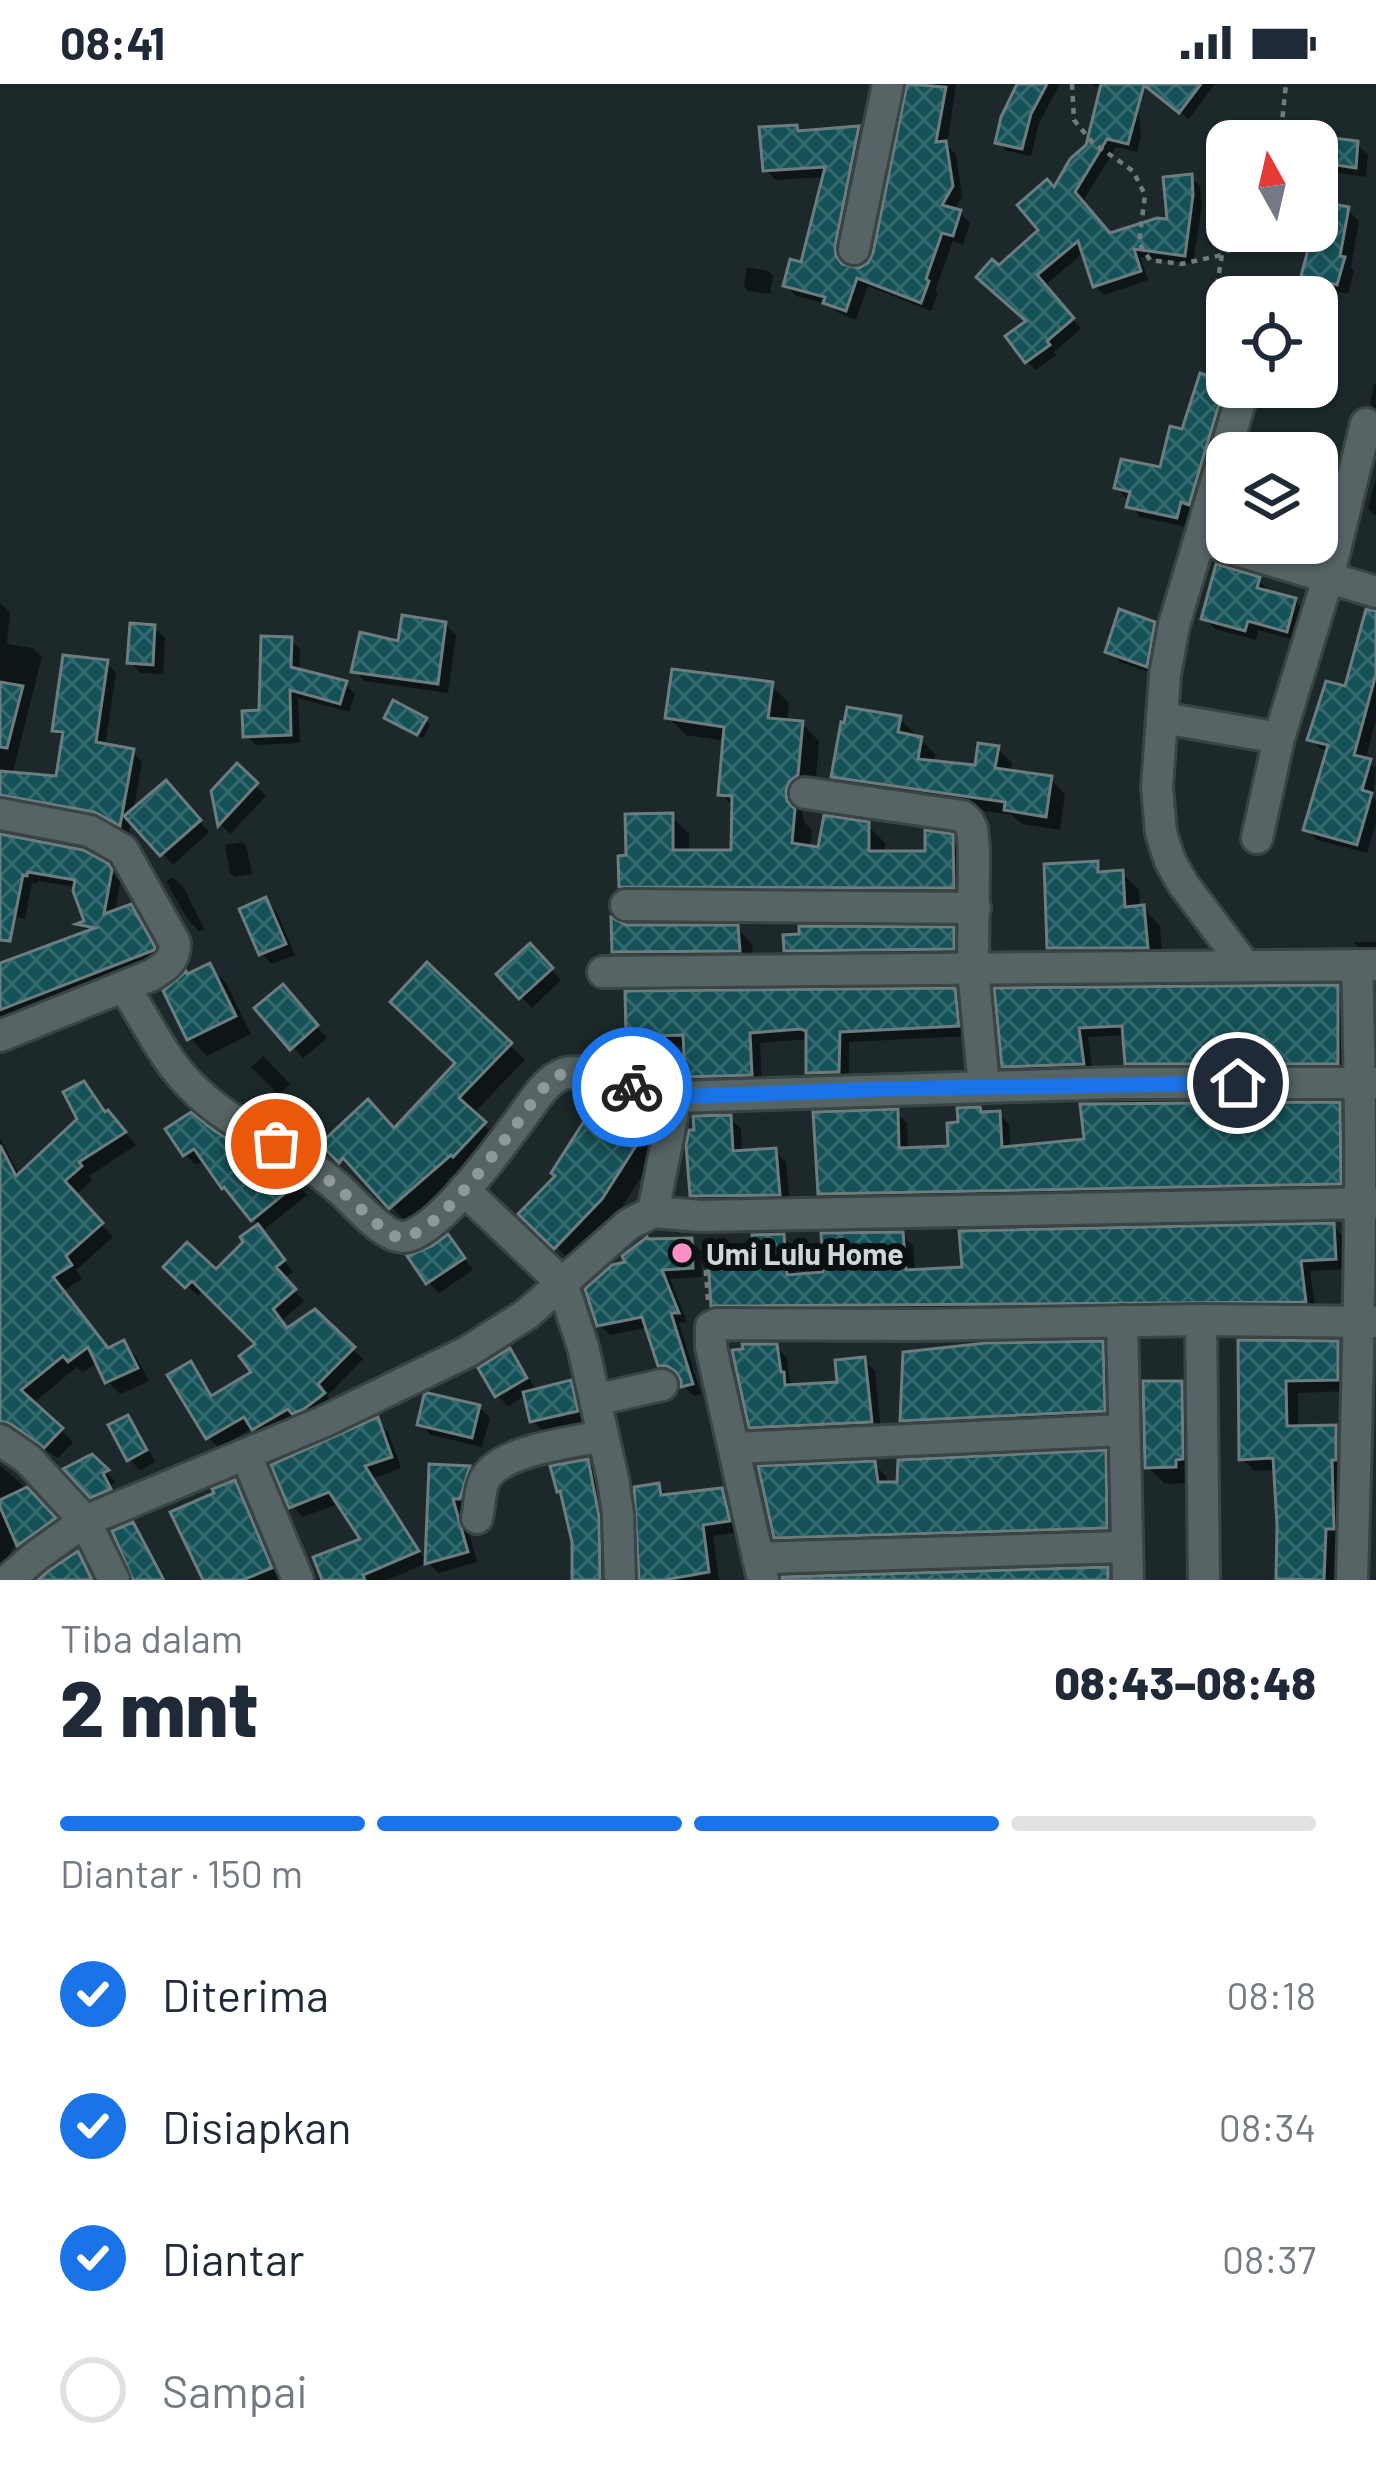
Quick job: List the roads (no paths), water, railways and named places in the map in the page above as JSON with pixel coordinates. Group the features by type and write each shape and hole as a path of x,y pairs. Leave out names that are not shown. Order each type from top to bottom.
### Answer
{"street":[{"path":"854,249 888,84"},
{"path":"1238,408 1174,626 1165,675 1157,787 1161,833 1170,861 1246,966"},
{"path":"1257,838 1279,738 1328,578 1366,424"},
{"path":"1200,539 1376,592"},
{"path":"1163,718 1279,738"},
{"path":"805,793 968,821 974,848 973,969 984,1087"},
{"path":"0,814 90,831 123,850 175,943 170,963 125,988 0,1036"},
{"path":"626,905 974,908"},
{"path":"603,972 1366,965 1366,1435 1352,1580"},
{"path":"125,988 192,1088 218,1110 334,1184 397,1237 408,1237 433,1221 464,1190 539,1094 556,1077 571,1071 676,1097 1114,1083 1368,1083"},
{"path":"653,1212 676,1097"},
{"path":"464,1190 562,1283 583,1347 603,1436 618,1514 620,1580"},
{"path":"8,1580 85,1521 373,1399 466,1352 526,1314 629,1224 653,1212 701,1216 1368,1203"},
{"path":"1201,1320 1204,1580"},
{"path":"1122,1321 1128,1580"},
{"path":"1125,1547 761,1569 710,1347 711,1327 746,1322 1368,1321"},
{"path":"595,1400 662,1385"},
{"path":"734,1448 1124,1430"},
{"path":"477,1518 483,1483 511,1456 603,1436"},
{"path":"0,1441 28,1459 85,1521 114,1580"},
{"path":"246,1455 298,1580"}],"place":[{"name":"Umi Lulu Home","path":"682,1253"}]}
